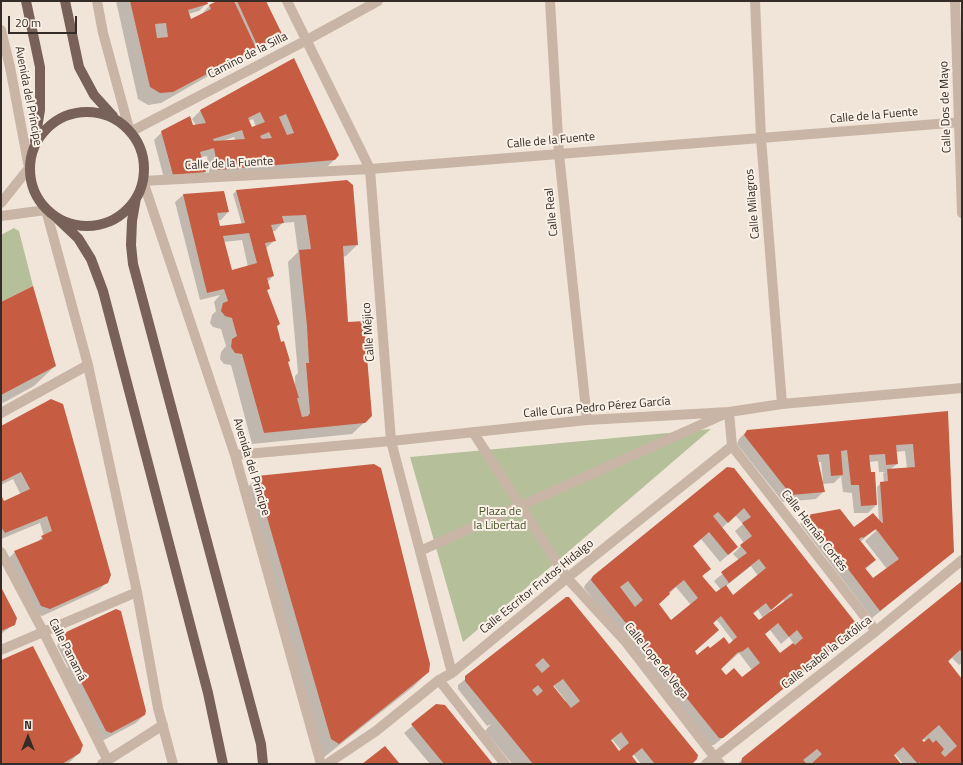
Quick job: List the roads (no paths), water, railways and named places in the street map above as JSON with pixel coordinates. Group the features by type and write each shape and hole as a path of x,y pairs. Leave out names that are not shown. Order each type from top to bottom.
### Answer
{"main road":[{"name":"Avenida del Príncipe","path":"26,1 40,67 40,110 34,146"},
{"path":"65,1 79,67 94,95 138,142 142,155 143,181 136,198 132,221 131,245 134,270 261,744 263,764"},
{"path":"117,121 102,114 86,112 70,114 55,121 43,132 34,146 29,168 31,183 36,197 46,210 78,238 91,259 102,291 208,693 223,764"},
{"path":"58,219 72,224 87,226 102,224 116,218 127,209 136,198"}],"street":[{"path":"98,1 103,33 130,132"},
{"name":"Calle Méjico","path":"287,1 305,41 370,169 391,441 452,673"},
{"name":"Camino de la Silla","path":"130,132 305,41 378,1"},
{"name":"Calle Real","path":"550,1 559,154 587,420"},
{"name":"Calle Milagros","path":"755,1 761,138 782,404"},
{"name":"Calle Dos de Mayo","path":"955,1 961,122 962,213"},
{"name":"Avenida del Príncipe","path":"1,30 10,67 29,168"},
{"path":"1,72 10,67"},
{"name":"Calle de la Fuente","path":"143,181 370,169 961,122"},
{"path":"1,203 29,168"},
{"name":"Avenida del Príncipe","path":"143,181 235,455 321,764"},
{"path":"1,216 46,210 88,365 137,592 163,725 174,764"},
{"path":"1,413 88,365"},
{"name":"Calle Cura Pedro Pérez García","path":"235,455 391,441 587,420 729,412 782,404 962,388"},
{"path":"420,551 729,412 732,446"},
{"name":"Calle Lope de Vega","path":"473,432 567,578 625,642 718,761"},
{"name":"Calle Escritor Frutos Hidalgo","path":"327,764 376,731 439,680 452,673 567,578 732,446"},
{"name":"Calle Hernán Cortés","path":"732,446 876,631"},
{"name":"Calle Panamá","path":"1,552 43,631 105,762"},
{"name":"Calle Isabel la Católica","path":"706,764 718,761 962,560"},
{"path":"1,650 137,592"},
{"path":"439,680 505,764"},
{"path":"105,762 163,725"}],"park label":[{"name":"Plaza de la Libertad","path":"500,519"}]}
